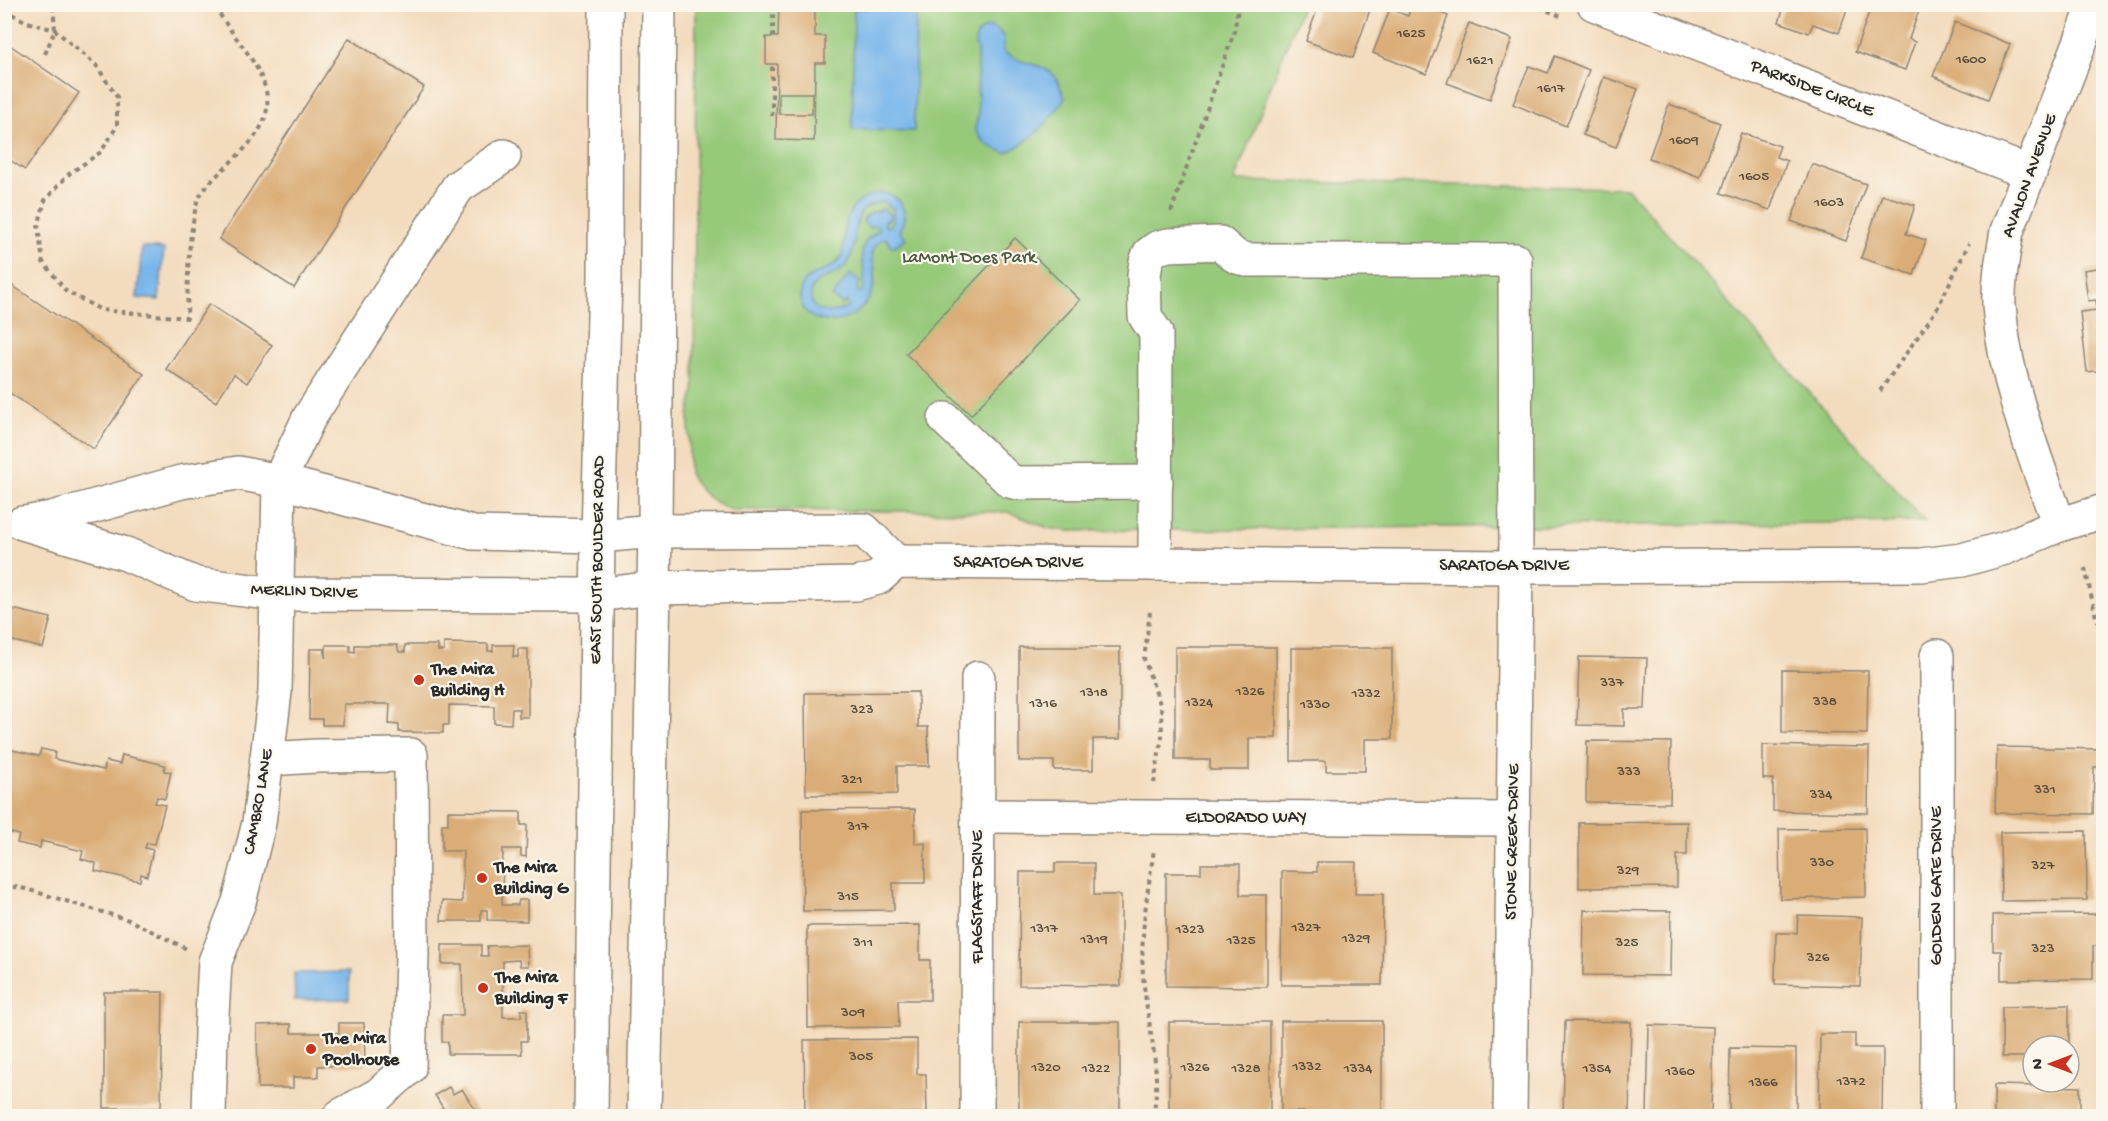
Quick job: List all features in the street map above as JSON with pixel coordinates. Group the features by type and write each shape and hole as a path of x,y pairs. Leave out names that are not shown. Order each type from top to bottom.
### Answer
{"street":[{"name":"EAST SOUTH BOULDER ROAD","path":"591,1116 606,4"},
{"path":"644,1116 655,531 659,4"},
{"name":"PARKSIDE CIRCLE","path":"1594,4 2030,173"},
{"name":"AVALON AVENUE","path":"2059,525 2019,405 2005,347 1999,302 2001,266 2007,231 2095,4"},
{"path":"279,481 309,418 458,187 504,156"},
{"name":"STONE CREEK DRIVE","path":"1156,482 1156,333 1145,316 1144,275 1149,254 1157,248 1183,243 1220,243 1235,256 1247,260 1515,260 1516,567 1510,1116"},
{"path":"945,419 1003,477 1010,481 1018,483 1156,482 1155,564"},
{"name":"MERLIN DRIVE","path":"13,523 52,518 181,482 238,473 279,481 473,533 598,536"},
{"name":"CAMBRO LANE","path":"209,1116 215,963 239,902 259,823 275,692 279,481"},
{"name":"SARATOGA DRIVE","path":"896,562 1516,567 1921,565 1962,560 2005,548 2059,525 2103,511"},
{"name":"MERLIN DRIVE","path":"13,523 126,554 195,584 277,594 597,595"},
{"path":"597,595 653,588 856,584 878,578 896,562 864,530 655,531 598,536"},
{"name":"GOLDEN GATE DRIVE","path":"1936,1116 1937,656"},
{"name":"FLAGSTAFF DRIVE","path":"977,1116 978,678"},
{"path":"267,759 411,755 412,955 409,1068 378,1095 340,1116"},
{"name":"ELDORADO WAY","path":"978,816 1513,819"}],"path":[{"path":"45,54 55,30 53,4"},
{"path":"4,10 27,22 55,30 96,65 117,97 117,126 101,152 69,174 45,200 38,227 44,262 66,291 101,310 187,318 189,241 198,200 223,168 249,146 266,116 266,92 254,62 214,4"},
{"path":"773,4 773,37"},
{"path":"1171,213 1234,32 1239,4"},
{"path":"1531,4 1563,17"},
{"path":"772,64 772,116"},
{"path":"1880,391 1937,309 1972,238"},
{"path":"2085,568 2096,617 2103,635"},
{"path":"1150,612 1144,659 1161,706 1162,736 1154,783"},
{"path":"1153,1116 1157,1099 1157,1074 1145,991 1143,933 1154,847"},
{"path":"4,885 26,889 129,920 215,963"}],"green space":[{"name":"LaMont Does Park","path":"1303,4 1234,181 1627,188 1925,522 1066,531 1048,528 1008,512 732,510 712,500 697,486 689,473 689,415 694,391 696,5"}],"water":[{"path":"854,8 916,9 914,131 852,130"},
{"path":"991,27 1003,36 1003,51 1022,61 1046,69 1059,84 1065,98 1040,130 1006,153 983,141 975,128 978,116 975,42 977,35 983,29"},
{"path":"887,194 898,200 904,211 899,231 906,238 891,247 886,238 875,245 873,258 875,281 869,297 859,311 836,321 816,319 809,315 802,306 801,288 810,277 830,267 841,257 847,219 859,202 871,195","holes":["883,202 893,209 893,221 890,226 886,227 884,222 889,219 890,215 884,209 864,218 864,223 869,227 877,226 879,229 866,241 863,249 864,286 862,292 858,292 857,288 860,282 850,274 832,297 843,305 847,301 849,307 827,312 816,308 811,297 812,288 821,280 840,270 849,261 853,252 859,216 863,210"]},
{"path":"142,247 164,249 159,300 137,298"},
{"path":"349,972 349,999 295,1000 294,973"}],"building":[{"path":"779,4 815,4 815,36 825,36 825,63 815,63 814,141 776,140 777,64 766,64 766,37 778,37","holes":["779,93 812,93 812,114 779,114"]},
{"path":"1319,4 1372,4 1353,58 1306,41"},
{"path":"1412,4 1419,4 1448,16 1426,74 1373,53 1390,9 1408,16"},
{"path":"1785,4 1849,4 1839,33 1813,24 1809,33 1779,22"},
{"path":"1872,4 1921,5 1909,39 1915,42 1905,70 1855,52"},
{"path":"1955,22 2010,44 1988,99 1933,76"},
{"path":"1469,23 1512,39 1490,99 1447,83"},
{"path":"349,38 424,87 294,288 219,239"},
{"path":"4,41 79,93 25,170 4,156"},
{"path":"1555,56 1589,70 1566,126 1513,104 1529,66 1548,73"},
{"path":"1604,77 1638,89 1616,147 1583,135"},
{"path":"1669,104 1720,123 1700,177 1649,158"},
{"path":"1741,133 1780,146 1776,157 1787,161 1770,210 1721,193"},
{"path":"1812,164 1866,184 1846,241 1791,221"},
{"path":"1882,195 1915,205 1906,234 1926,240 1914,275 1861,258"},
{"path":"1015,238 1080,300 971,415 906,354"},
{"path":"2104,267 2104,370 2087,372 2080,312 2097,310 2096,300 2088,301 2084,270"},
{"path":"4,280 144,374 94,449 4,389"},
{"path":"209,304 272,345 247,383 234,374 216,402 166,369"},
{"path":"4,607 51,618 43,648 4,639"},
{"name":"The Mira Building H","path":"444,643 488,644 488,651 493,651 493,645 514,645 513,657 518,657 518,649 528,649 528,717 519,717 519,709 512,709 511,724 494,723 494,706 449,705 449,725 443,725 443,733 399,732 399,725 389,724 390,704 344,704 343,725 322,725 322,719 309,719 310,649 325,649 326,657 326,645 350,645 350,651 355,652 355,645 397,645 399,652 405,652 405,645 438,645 438,651 444,651"},
{"path":"1019,647 1120,647 1120,739 1093,739 1093,770 1054,770 1054,761 1019,761"},
{"path":"1175,647 1276,647 1276,738 1249,738 1249,770 1210,770 1210,760 1175,760"},
{"path":"1291,648 1392,648 1392,739 1365,739 1365,771 1326,771 1326,761 1291,761"},
{"path":"1579,657 1647,658 1645,709 1624,709 1624,726 1577,725"},
{"path":"1782,670 1868,671 1867,734 1782,733"},
{"path":"918,692 918,727 928,727 929,766 897,766 897,794 806,795 805,693"},
{"path":"1587,741 1671,742 1670,803 1586,802"},
{"path":"1763,745 1869,747 1868,813 1773,811 1773,779 1763,779"},
{"path":"1997,747 2103,749 2103,767 2094,767 2093,814 1995,813"},
{"path":"4,748 39,756 41,749 55,752 54,759 104,770 106,761 120,764 122,755 165,765 164,771 171,772 165,799 157,797 155,803 165,805 155,844 147,843 145,848 153,850 147,876 141,874 140,881 95,871 96,863 81,859 83,851 41,841 40,848 17,843 19,835 4,831"},
{"path":"915,809 915,844 925,843 925,883 893,883 894,910 803,911 802,810"},
{"name":"The Mira Building G","path":"448,811 521,812 521,825 527,825 526,857 521,856 521,849 503,849 502,905 518,905 519,900 527,900 527,921 487,920 487,910 481,910 481,921 441,921 442,901 462,902 463,851 442,851 442,824 448,824"},
{"path":"1687,822 1687,855 1677,855 1677,887 1579,888 1579,823"},
{"path":"1865,828 1866,897 1780,899 1779,829"},
{"path":"2086,831 2087,900 2001,901 2000,832"},
{"path":"1317,862 1356,862 1355,894 1383,894 1382,985 1281,985 1282,871 1317,872"},
{"path":"1055,863 1094,863 1094,895 1121,895 1121,986 1019,985 1020,872 1055,872"},
{"path":"1201,864 1240,864 1240,895 1267,895 1267,987 1166,986 1166,873 1201,873"},
{"path":"1584,910 1671,911 1670,976 1583,975"},
{"path":"2104,914 2104,946 2093,946 2093,979 2001,980 2001,951 1993,951 1993,915"},
{"path":"1798,915 1862,917 1860,986 1775,984 1776,933 1797,933"},
{"path":"920,925 920,960 930,960 930,1000 898,1000 899,1027 808,1028 807,926"},
{"name":"The Mira Building F","path":"442,945 481,945 481,956 488,956 487,946 527,945 528,966 520,966 519,960 503,961 503,1017 521,1017 521,1010 527,1010 527,1041 521,1041 522,1054 448,1054 448,1042 442,1042 442,1015 463,1015 462,964 442,964"},
{"path":"104,992 163,992 161,1108 104,1108"},
{"path":"2069,1005 2069,1034 2021,1034 2021,1057 2002,1057 2002,1007"},
{"path":"1281,1021 1382,1021 1382,1116 1308,1116 1308,1112 1281,1112"},
{"path":"1565,1021 1631,1022 1629,1116 1563,1116"},
{"path":"1019,1022 1120,1022 1120,1116 1019,1114"},
{"path":"1169,1022 1270,1022 1270,1116 1169,1114"},
{"name":"The Mira Poolhouse","path":"339,1023 364,1023 365,1065 318,1066 318,1077 293,1077 293,1088 258,1088 257,1025 291,1024 291,1033 339,1033"},
{"path":"1649,1025 1713,1027 1711,1116 1647,1116"},
{"path":"1820,1034 1855,1034 1855,1048 1883,1048 1882,1116 1819,1116"},
{"path":"917,1039 917,1074 926,1074 927,1113 896,1113 896,1116 805,1116 804,1040"},
{"path":"1730,1048 1796,1049 1796,1116 1729,1116"},
{"path":"1994,1085 2021,1086 2021,1094 2080,1094 2080,1116 1994,1116"},
{"path":"449,1087 453,1094 462,1089 479,1116 429,1116 443,1108 435,1095"}],"place":[{"name":"The Mira Building H","path":"419,680"},
{"name":"The Mira Building G","path":"482,878"},
{"name":"The Mira Building F","path":"483,988"},
{"name":"The Mira Poolhouse","path":"311,1049"}]}
